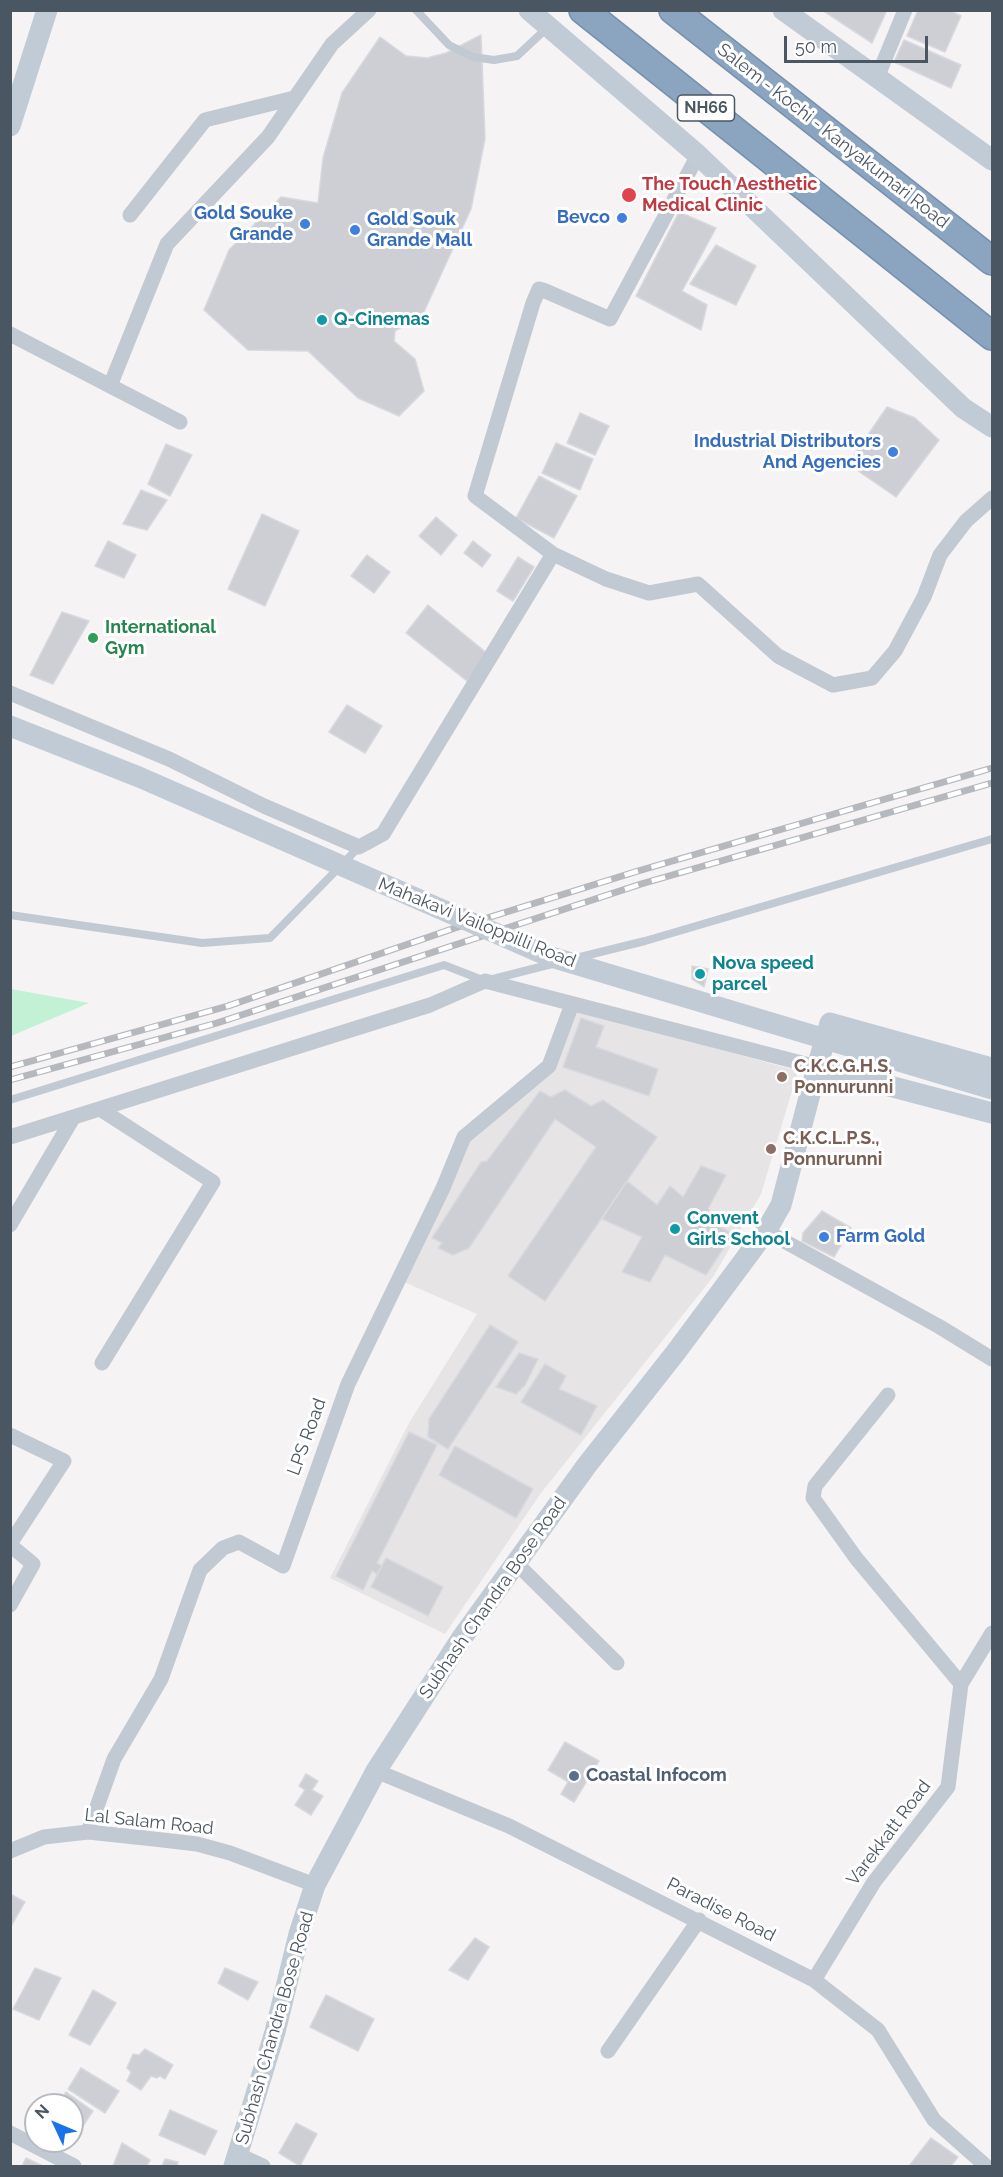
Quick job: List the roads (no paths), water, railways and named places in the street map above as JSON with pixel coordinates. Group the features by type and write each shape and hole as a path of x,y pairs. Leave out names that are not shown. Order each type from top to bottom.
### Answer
{"highway":[{"name":"NH66","path":"583,10 993,336"},
{"name":"Salem - Kochi - Kanyakumari Road","path":"673,10 993,261"}],"main road":[{"path":"10,126 47,10"},
{"path":"529,10 698,155 963,408 993,427"},
{"path":"783,10 993,160"},
{"name":"Mahakavi Vailoppilli Road","path":"10,726 139,777 548,957 993,1089"},
{"name":"Subhash Chandra Bose Road","path":"236,2161 315,1885 376,1771 461,1639 515,1562 766,1231 781,1205 830,1023 993,1068"},
{"path":"817,1067 993,1113"}],"street":[{"path":"110,386 167,244 268,137 332,44 369,10"},
{"path":"878,78 905,10"},
{"path":"130,215 205,120 294,98"},
{"path":"698,155 610,319 539,289 532,303 475,496 553,554 606,579 649,593 698,584 778,656 833,685 872,678 895,651 924,597 940,555 966,521 993,498"},
{"path":"10,334 180,422"},
{"path":"10,693 169,759 264,806 359,847 382,834 553,554"},
{"path":"10,1137 430,1005 485,981 817,1067"},
{"name":"LPS Road","path":"88,1832 114,1759 161,1679 200,1570 223,1548 239,1542 283,1566 348,1384 443,1188 464,1137 549,1065 572,1004"},
{"path":"100,1109 213,1182 102,1364"},
{"path":"10,1226 73,1118"},
{"path":"766,1231 940,1327 993,1359"},
{"path":"888,1395 815,1486 813,1498 856,1558 961,1684"},
{"path":"10,1435 64,1461 10,1544 33,1564 10,1605"},
{"path":"515,1562 617,1663"},
{"name":"Varekkatt Road","path":"814,1980 874,1882 948,1787 961,1684 993,1633"},
{"name":"Paradise Road","path":"376,1771 509,1826 814,1980 878,2030 934,2120 986,2166"},
{"name":"Lal Salam Road","path":"10,1851 44,1837 88,1832 197,1844 230,1853 315,1885"},
{"path":"608,2051 699,1920"},
{"path":"10,2133 74,2166"},
{"path":"236,2161 263,2166"}],"lane":[{"path":"416,10 449,45 473,57 494,60 517,56 548,27"},
{"path":"10,1100 444,965 485,981 645,941 993,839"},
{"path":"10,915 202,943 270,938 359,847"}],"railway":[{"path":"10,1067 228,1006 455,928 638,871 992,768"},
{"path":"10,1080 217,1023 641,884 992,783"}],"place":[{"name":"The Touch Aesthetic Medical Clinic","path":"629,195"},
{"name":"Bevco","path":"622,218"},
{"name":"Gold Souke Grande","path":"305,224"},
{"name":"Gold Souk Grande Mall","path":"355,230"},
{"name":"Q-Cinemas","path":"322,320"},
{"name":"Industrial Distributors And Agencies","path":"893,452"},
{"name":"International Gym","path":"93,638"},
{"name":"Nova speed parcel","path":"700,974"},
{"name":"C.K.C.G.H.S, Ponnurunni","path":"782,1077"},
{"name":"C.K.C.L.P.S., Ponnurunni","path":"771,1149"},
{"name":"Convent Girls School","path":"675,1229"},
{"name":"Farm Gold","path":"824,1237"},
{"name":"Coastal Infocom","path":"574,1776"}]}
